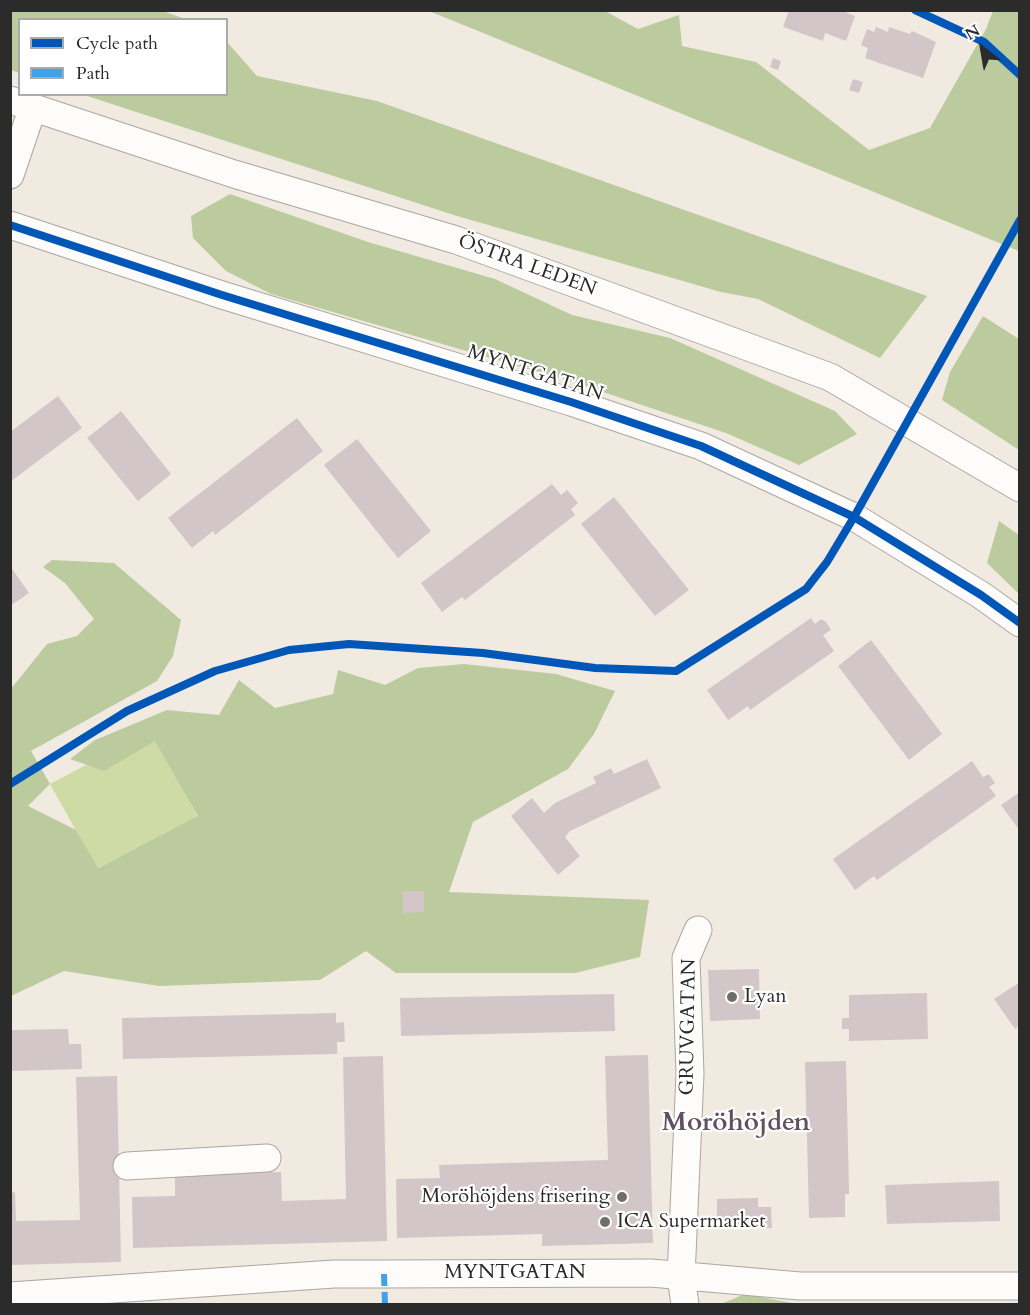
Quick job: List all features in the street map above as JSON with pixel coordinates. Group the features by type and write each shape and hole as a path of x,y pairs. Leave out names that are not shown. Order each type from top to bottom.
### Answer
{"street":[{"path":"10,175 22,103"},
{"name":"ÖSTRA LEDEN","path":"22,103 234,174 456,240 830,377 1020,488"},
{"name":"MYNTGATAN","path":"10,225 233,298 571,402 701,446 854,517 981,595 1020,623"},
{"name":"GRUVGATAN","path":"685,1305 681,1277 678,1111 686,958 698,930"},
{"path":"127,1166 267,1158"},
{"name":"MYNTGATAN","path":"10,1296 334,1274 651,1273 800,1286 1020,1286"}],"green space":[{"path":"11,10 163,11 182,18 18,18 18,73 11,70"},
{"path":"429,11 605,11 638,29 679,15 682,46 756,62 869,150 930,128 986,29 993,11 1019,11 1019,251"},
{"path":"228,43 257,76 377,101 927,296 880,358 758,299 721,292 457,216 87,96 228,96"},
{"path":"230,194 368,242 495,279 572,315 670,338 835,411 857,434 799,465 726,433 576,383 271,294 226,271 193,238 191,216"},
{"path":"983,316 1019,339 1019,450 942,400 950,372"},
{"path":"999,521 1019,535 1019,594 987,563"},
{"path":"52,560 114,563 181,620 173,656 157,681 31,751 50,784 28,806 76,830 98,868 198,816 155,741 104,771 70,759 95,740 167,710 219,715 239,680 275,708 333,694 338,670 385,685 418,668 464,664 556,674 615,691 594,734 568,769 473,822 449,892 649,900 640,957 575,973 396,973 366,951 320,980 159,986 64,971 11,996 10,690 47,644 77,636 94,619 65,583 43,567"},
{"path":"152,730 198,817 97,868 50,784"},
{"path":"745,1294 792,1303 1019,1304 721,1304"}],"building":[{"path":"789,10 840,10 855,16 846,41 825,33 823,41 783,27"},
{"path":"876,27 888,32 889,27 910,34 912,31 936,42 923,78 865,58 868,48 861,45 867,29 874,32"},
{"path":"773,58 781,61 778,70 770,67"},
{"path":"853,79 863,82 859,93 849,90"},
{"path":"58,396 82,428 10,482 10,432"},
{"path":"121,411 171,474 138,501 87,438"},
{"path":"297,418 323,451 215,535 213,531 192,548 168,518"},
{"path":"357,439 431,531 398,558 324,465"},
{"path":"552,484 561,495 567,490 578,503 571,509 575,515 465,600 462,597 442,612 421,583"},
{"path":"614,497 689,590 655,616 581,524"},
{"path":"10,566 29,593 10,606"},
{"path":"811,618 815,624 821,619 826,622 831,630 823,635 834,651 750,710 748,706 728,720 707,690"},
{"path":"871,640 942,734 909,760 838,666"},
{"path":"647,759 661,788 570,831 565,837 580,856 558,875 511,816 532,798 544,813 555,803 596,783 593,777 611,768 614,774"},
{"path":"972,761 983,777 989,774 995,783 989,787 996,796 877,880 874,876 855,890 833,859"},
{"path":"1020,792 1020,831 1001,805"},
{"path":"403,891 424,891 424,912 403,913"},
{"path":"759,969 760,1019 710,1021 708,970"},
{"path":"1020,982 1020,1025 1015,1029 994,999"},
{"path":"927,993 928,1039 849,1041 849,1029 842,1029 842,1018 849,1018 849,995"},
{"path":"614,994 615,1031 401,1036 400,998"},
{"path":"336,1013 336,1023 344,1022 345,1042 337,1042 337,1054 123,1059 122,1018"},
{"path":"68,1029 69,1044 81,1044 82,1069 10,1071 10,1030"},
{"path":"648,1055 653,1243 542,1246 542,1234 397,1238 396,1179 440,1178 439,1165 608,1160 605,1056"},
{"path":"383,1056 387,1241 133,1248 132,1197 175,1196 175,1175 281,1172 282,1201 346,1199 343,1057"},
{"path":"846,1061 849,1194 845,1194 845,1217 809,1218 805,1062"},
{"path":"117,1076 121,1262 10,1265 10,1193 15,1192 16,1221 80,1220 76,1077"},
{"path":"999,1181 1000,1221 887,1224 885,1185"},
{"path":"758,1198 758,1207 771,1207 772,1228 756,1228 756,1224 717,1225 717,1199"}],"marked path":[{"path":"384,1274 385,1304"}],"cycle path":[{"path":"915,10 984,42 1020,75"},
{"path":"10,784 127,711 215,671 289,650 349,644 483,653 595,668 676,671 806,589 827,562 1020,220"},
{"path":"10,225 222,295 571,402 701,446 854,517 981,595 1020,623"}],"place":[{"name":"Lyan","path":"732,997"},
{"name":"Moröhöjdens frisering","path":"622,1197"},
{"name":"ICA Supermarket","path":"605,1222"}],"district":[{"name":"Moröhöjden","path":"736,1124"}]}
